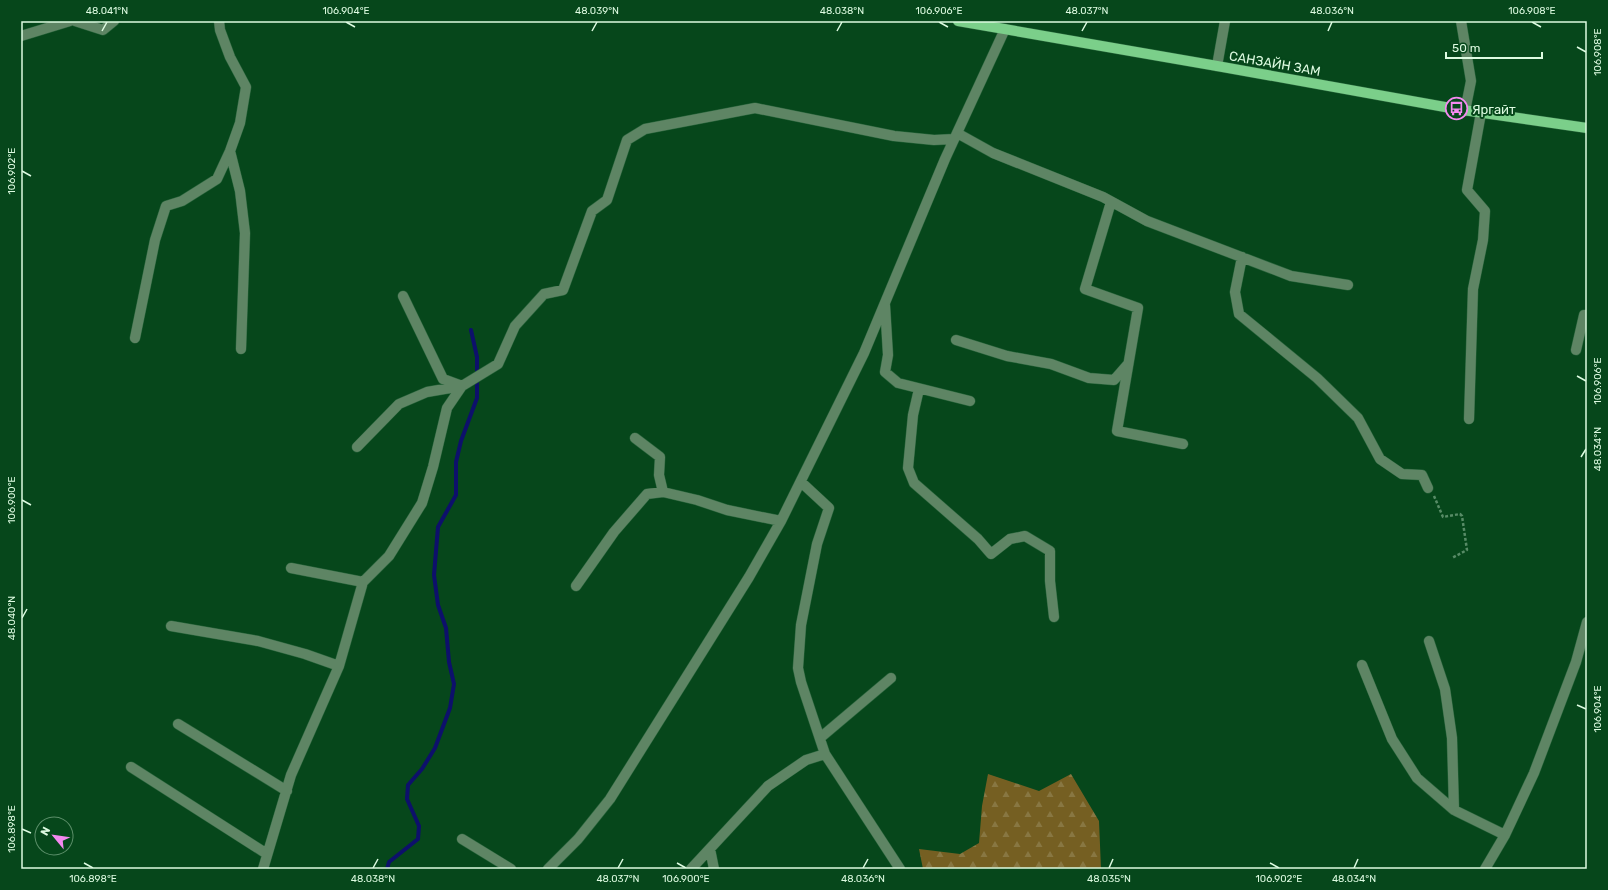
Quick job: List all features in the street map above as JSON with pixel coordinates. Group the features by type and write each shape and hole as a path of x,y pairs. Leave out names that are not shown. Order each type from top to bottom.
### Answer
{"main road":[{"name":"САНЗАЙН ЗАМ","path":"958,21 1465,111 1587,128"}],"street":[{"path":"21,36 70,21"},
{"path":"75,21 103,30 114,21"},
{"path":"135,338 155,240 166,206 182,201 217,179 230,152 240,123 246,87 230,57 220,30 219,21"},
{"path":"1217,66 1225,21"},
{"path":"1461,21 1471,81 1465,111"},
{"path":"548,869 578,839 610,799 749,577 781,521 864,353 955,136 1005,29"},
{"path":"356,446 399,404 427,392 462,386 498,364 515,326 544,294 563,290 592,211 607,200 627,140 645,129 755,108 894,136 934,140 955,136 993,153 1103,197 1147,221 1291,276 1348,285"},
{"path":"1469,419 1473,289 1483,240 1485,211 1467,190 1481,113"},
{"path":"230,152 240,191 245,233 241,349"},
{"path":"1111,202 1085,289 1138,308 1118,430 1183,444"},
{"path":"1242,257 1235,292 1239,314 1317,378 1358,418 1380,459 1402,474 1422,475 1428,488"},
{"path":"403,296 443,379 462,386"},
{"path":"884,303 888,355 886,372 898,383 970,401"},
{"path":"1576,350 1584,315 1587,315"},
{"path":"956,340 1007,356 1051,364 1089,378 1114,380 1128,364"},
{"path":"263,869 291,775 339,666 363,582 389,556 422,503 433,468 447,408 462,386"},
{"path":"919,389 913,416 908,468 914,483 978,539 991,554 1010,539 1025,536 1050,551 1050,581 1054,617"},
{"path":"635,438 660,457 659,475 663,492"},
{"path":"801,482 829,508 817,544 803,618 798,668 801,682 825,754 900,869"},
{"path":"576,586 614,532 647,494 663,492 697,500 727,510 781,521"},
{"path":"291,568 363,582"},
{"path":"1485,869 1506,835 1534,774 1576,662 1587,622"},
{"path":"171,626 258,642 305,654 339,666"},
{"path":"1429,641 1445,689 1452,738 1454,810"},
{"path":"1362,665 1392,739 1417,778 1454,810 1506,835"},
{"path":"820,738 891,678"},
{"path":"178,724 286,791"},
{"path":"691,869 768,786 806,760 825,754"},
{"path":"131,767 267,854"},
{"path":"462,839 511,869"},
{"path":"710,849 714,869"}],"path":[{"path":"1428,488 1436,499 1443,517 1460,514 1462,516 1467,550 1452,558"}],"green space":[{"path":"988,774 1039,791 1071,774 1099,821 1101,869 923,869 919,849 960,854 979,843 982,806"}],"waterway":[{"path":"387,869 389,862 418,839 419,826 407,799 408,785 422,769 435,748 450,708 454,684 449,662 446,628 438,605 434,575 438,527 456,495 456,462 461,441 477,398 477,357 471,330"}],"place":[{"name":"Яргайт","path":"1456,109"}]}
